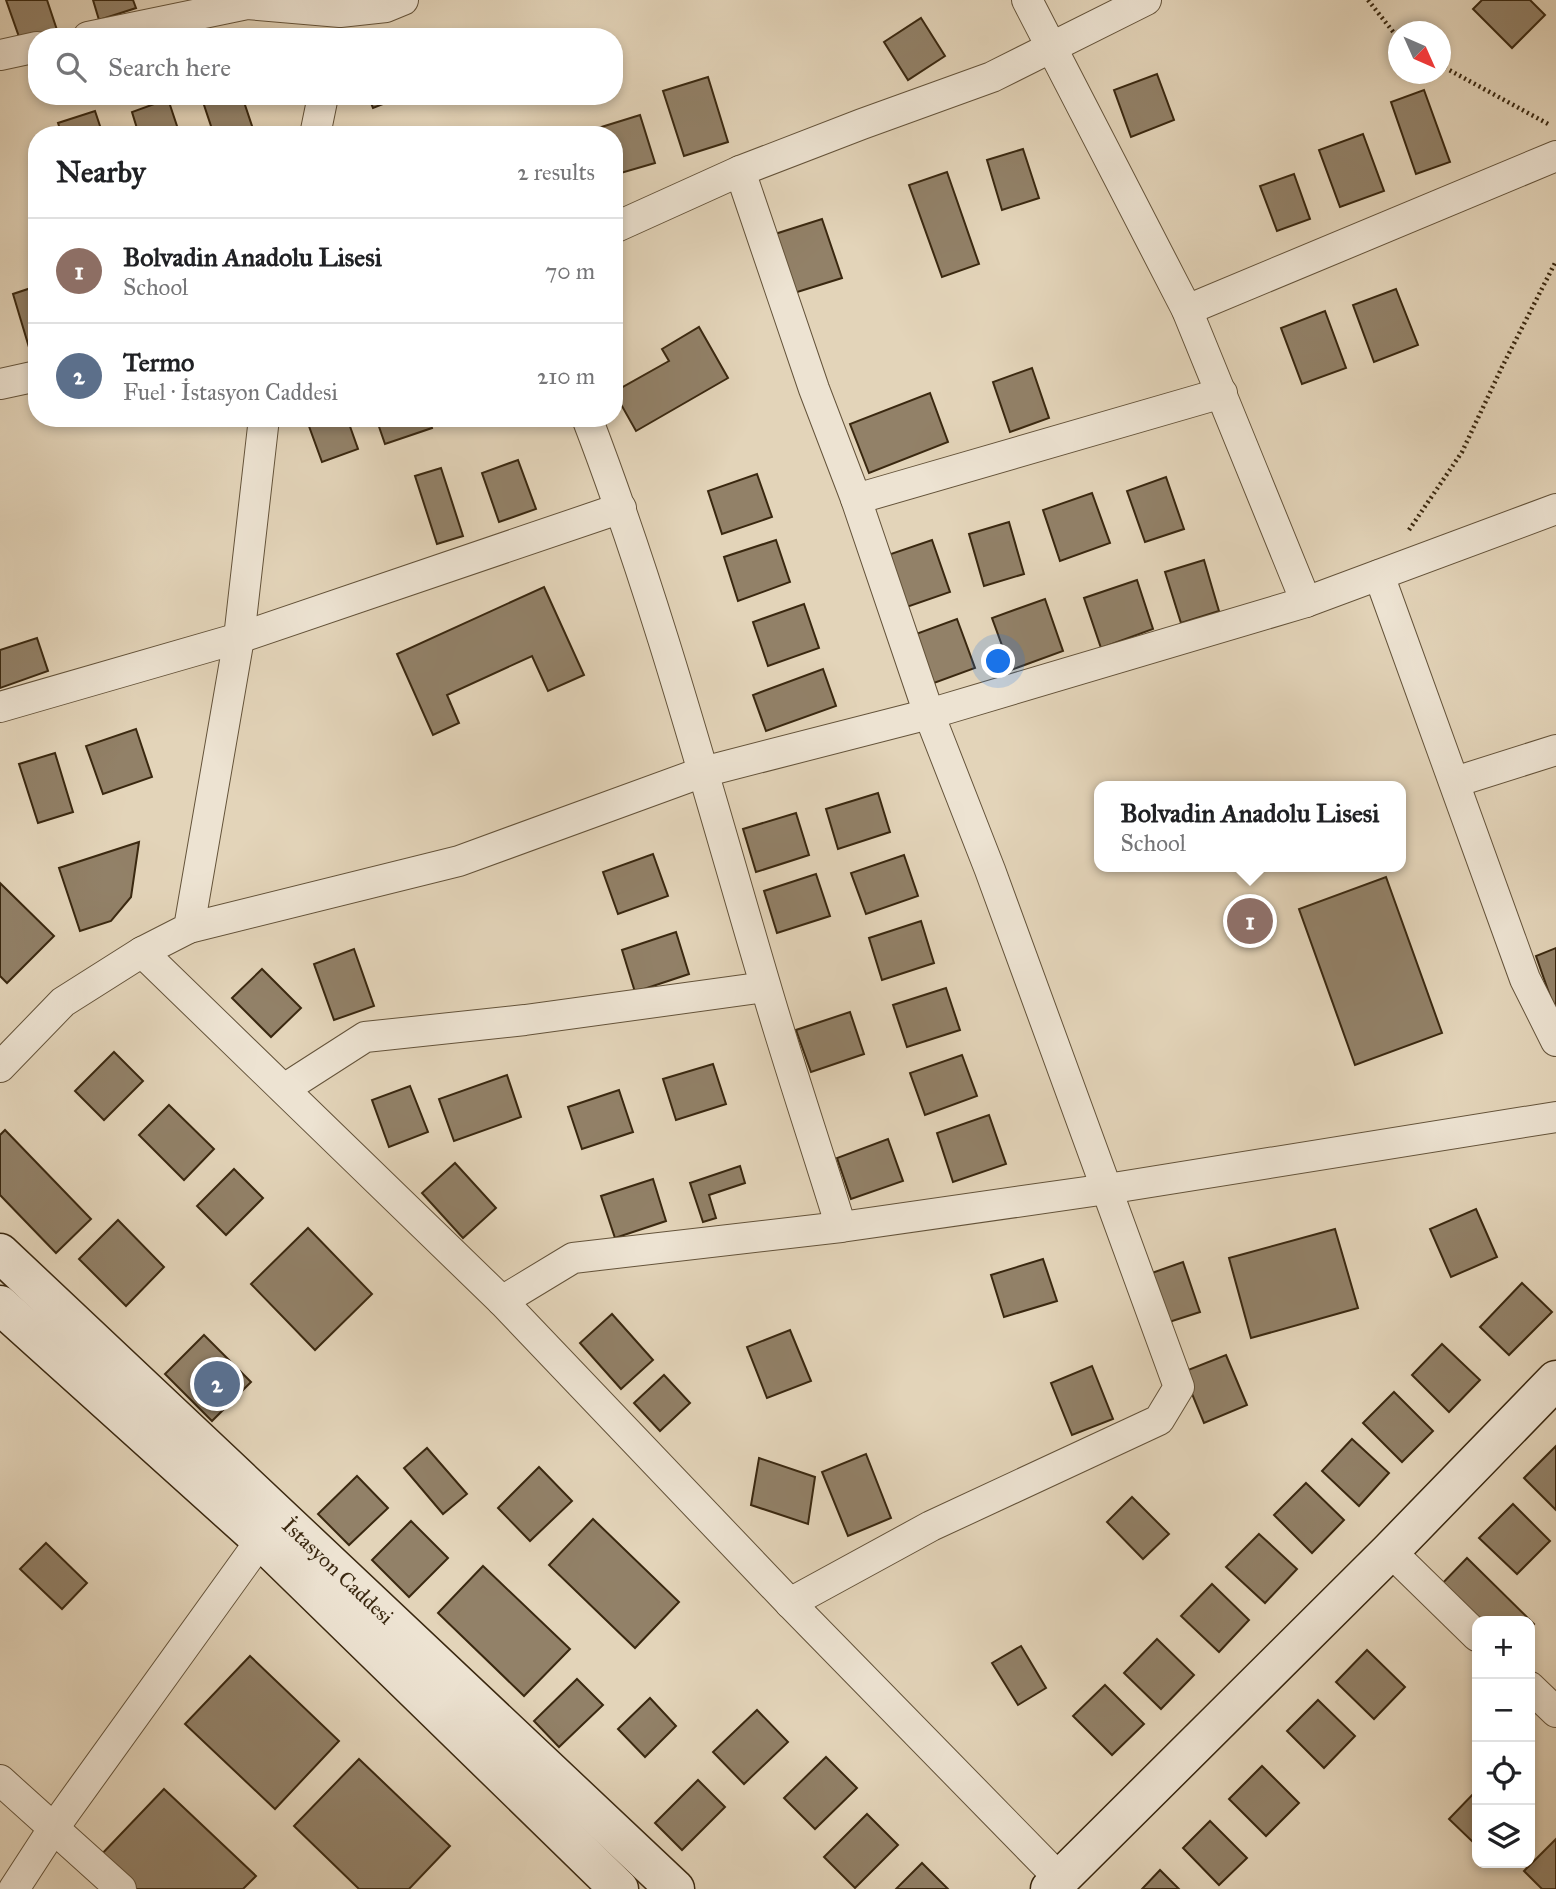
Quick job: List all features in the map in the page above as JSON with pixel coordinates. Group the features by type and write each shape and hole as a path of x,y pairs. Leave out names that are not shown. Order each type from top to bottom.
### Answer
{"main road":[{"name":"İstasyon Caddesi","path":"0,1253 675,1889"},
{"path":"0,1305 261,1540 619,1889"},
{"path":"1060,1886 1556,1380"}],"street":[{"path":"131,28 247,4 339,16 386,7 403,0"},
{"path":"1027,0 1187,310 1306,602"},
{"path":"623,224 740,172 992,77 1146,0"},
{"path":"0,55 28,49"},
{"path":"317,126 321,105"},
{"path":"1187,310 1556,156"},
{"path":"740,172 929,714 1179,1387 1159,1420 931,1526 790,1603"},
{"path":"0,384 28,378"},
{"path":"856,499 1222,393"},
{"path":"189,928 239,638 263,427"},
{"path":"590,427 621,508 703,772 765,987 841,1227"},
{"path":"0,707 239,638 621,508"},
{"path":"0,1067 63,1002 142,952 189,928 459,861 703,772 929,714 1306,602 1556,509"},
{"path":"1379,575 1525,979 1556,1041"},
{"path":"1455,782 1556,750"},
{"path":"142,952 502,1301 1060,1886"},
{"path":"284,1089 365,1037 525,1020 765,987"},
{"path":"502,1301 573,1258 841,1227 1107,1189 1556,1117"},
{"path":"14,1889 53,1829 261,1540"},
{"path":"1390,1552 1472,1631"},
{"path":"1535,1692 1556,1712"},
{"path":"0,1780 121,1889"}],"path":[{"path":"1368,0 1388,25"},
{"path":"1451,71 1556,128"},
{"path":"1379,575 1462,452 1556,261"}],"building":[{"path":"6,0 47,0 56,28 28,28 28,44 23,48"},
{"path":"93,0 133,0 136,8 99,20"},
{"path":"1482,0 1530,0 1545,15 1512,48 1473,9"},
{"path":"921,18 945,56 908,80 884,42"},
{"path":"1157,74 1174,120 1131,137 1114,90"},
{"path":"708,77 728,142 684,156 663,91"},
{"path":"1424,90 1450,162 1416,174 1391,102"},
{"path":"151,105 170,105 177,126 136,126 132,112"},
{"path":"204,105 245,105 252,126 211,126"},
{"path":"95,111 100,126 59,126 58,123"},
{"path":"640,115 655,163 623,172 623,126 605,126"},
{"path":"1363,134 1384,191 1340,207 1319,150"},
{"path":"1023,149 1039,198 1002,210 987,160"},
{"path":"947,172 979,264 942,277 909,185"},
{"path":"1294,174 1310,219 1277,231 1260,186"},
{"path":"822,219 842,278 794,293 775,234"},
{"path":"28,289 28,344 13,294"},
{"path":"1396,289 1418,345 1374,362 1353,305"},
{"path":"1325,311 1346,368 1302,384 1281,328"},
{"path":"699,327 728,378 636,431 623,408 623,387 669,361 662,349"},
{"path":"1032,368 1049,418 1010,432 993,382"},
{"path":"930,393 948,442 869,473 850,424"},
{"path":"309,427 350,427 358,449 322,462"},
{"path":"379,427 432,427 432,428 385,444"},
{"path":"518,460 536,509 499,522 482,473"},
{"path":"441,468 463,536 437,544 415,476"},
{"path":"757,474 772,517 722,534 708,491"},
{"path":"1166,477 1184,529 1145,542 1127,491"},
{"path":"1092,493 1110,543 1060,561 1043,510"},
{"path":"1009,522 1024,574 984,586 969,534"},
{"path":"776,540 790,582 738,601 724,557"},
{"path":"932,540 950,592 898,610 879,558"},
{"path":"1204,560 1219,611 1181,623 1165,572"},
{"path":"1137,580 1153,629 1101,648 1084,598"},
{"path":"544,587 584,675 548,691 532,656 447,695 459,723 433,735 397,654"},
{"path":"1045,599 1063,651 1011,670 992,618"},
{"path":"804,604 819,648 768,666 753,622"},
{"path":"957,619 975,668 923,687 905,638"},
{"path":"37,638 48,671 0,688 0,650"},
{"path":"823,669 836,706 766,731 753,695"},
{"path":"136,729 152,777 103,794 86,746"},
{"path":"55,753 73,812 38,823 19,764"},
{"path":"878,793 890,832 838,849 826,809"},
{"path":"796,813 809,855 756,872 743,829"},
{"path":"139,842 131,897 111,921 80,931 59,868"},
{"path":"653,854 668,896 618,914 603,872"},
{"path":"904,855 918,896 866,914 851,873"},
{"path":"816,874 830,916 777,933 764,891"},
{"path":"1386,877 1442,1033 1355,1065 1299,909"},
{"path":"0,883 54,936 7,983 0,976"},
{"path":"921,921 934,963 882,980 869,938"},
{"path":"676,932 689,974 635,992 622,950"},
{"path":"1556,948 1556,1013 1536,956"},
{"path":"354,949 374,1006 334,1020 314,964"},
{"path":"262,969 301,1008 271,1037 232,998"},
{"path":"946,988 960,1030 907,1047 893,1005"},
{"path":"850,1012 864,1054 811,1072 796,1030"},
{"path":"114,1052 143,1081 104,1120 75,1091"},
{"path":"962,1055 977,1096 925,1115 910,1073"},
{"path":"713,1064 726,1104 676,1120 663,1079"},
{"path":"507,1075 521,1117 454,1141 439,1099"},
{"path":"410,1086 428,1132 389,1147 372,1100"},
{"path":"619,1090 633,1132 582,1149 568,1107"},
{"path":"169,1105 214,1149 184,1180 139,1135"},
{"path":"989,1115 1006,1164 953,1182 937,1133"},
{"path":"5,1130 91,1219 56,1253 0,1195 0,1135"},
{"path":"888,1139 903,1181 851,1199 837,1158"},
{"path":"455,1163 496,1208 463,1238 422,1193"},
{"path":"740,1166 745,1183 709,1195 716,1218 703,1222 690,1183"},
{"path":"234,1169 263,1198 226,1235 197,1206"},
{"path":"653,1179 666,1221 615,1238 601,1196"},
{"path":"1476,1209 1497,1257 1451,1277 1430,1229"},
{"path":"118,1220 164,1267 126,1306 79,1259"},
{"path":"308,1228 372,1294 315,1350 251,1284"},
{"path":"1335,1229 1358,1308 1251,1338 1229,1258"},
{"path":"1043,1259 1057,1301 1004,1317 991,1275"},
{"path":"1183,1262 1200,1312 1166,1323 1149,1274"},
{"path":"1522,1283 1552,1312 1509,1355 1480,1327"},
{"path":"612,1314 653,1360 621,1389 580,1343"},
{"path":"790,1330 811,1381 767,1398 747,1347"},
{"path":"204,1335 251,1382 212,1421 165,1374"},
{"path":"1442,1344 1480,1380 1449,1412 1412,1375"},
{"path":"1226,1355 1247,1405 1204,1423 1183,1372"},
{"path":"1092,1366 1113,1419 1072,1435 1051,1383"},
{"path":"664,1375 690,1403 660,1431 634,1403"},
{"path":"1394,1392 1433,1431 1402,1462 1363,1423"},
{"path":"1352,1439 1389,1473 1359,1506 1322,1471"},
{"path":"1556,1446 1556,1510 1524,1478"},
{"path":"427,1448 467,1494 443,1514 404,1468"},
{"path":"866,1454 891,1518 848,1536 822,1472"},
{"path":"759,1458 815,1477 808,1524 751,1505"},
{"path":"539,1467 572,1501 530,1541 498,1508"},
{"path":"357,1476 388,1508 349,1545 318,1514"},
{"path":"1306,1483 1344,1520 1312,1553 1274,1515"},
{"path":"1132,1497 1169,1534 1143,1559 1107,1522"},
{"path":"1513,1504 1550,1541 1517,1574 1479,1538"},
{"path":"593,1519 679,1602 635,1648 549,1565"},
{"path":"411,1521 448,1558 409,1597 372,1560"},
{"path":"1259,1534 1297,1569 1265,1603 1226,1567"},
{"path":"46,1543 87,1583 62,1609 20,1569"},
{"path":"1467,1558 1526,1616 1472,1618 1434,1592"},
{"path":"483,1566 570,1649 524,1696 438,1613"},
{"path":"1212,1584 1249,1620 1219,1652 1181,1616"},
{"path":"1157,1639 1194,1675 1161,1709 1124,1673"},
{"path":"1021,1646 1046,1688 1018,1705 992,1663"},
{"path":"1367,1650 1405,1687 1374,1719 1336,1682"},
{"path":"250,1656 339,1741 275,1809 185,1724"},
{"path":"577,1679 603,1705 559,1747 534,1721"},
{"path":"1105,1685 1144,1724 1112,1755 1073,1716"},
{"path":"650,1698 676,1726 645,1757 618,1729"},
{"path":"1318,1700 1355,1736 1324,1768 1287,1731"},
{"path":"757,1710 788,1742 744,1784 713,1752"},
{"path":"826,1757 857,1788 815,1829 784,1798"},
{"path":"359,1759 450,1846 409,1889 359,1889 294,1826"},
{"path":"1262,1766 1299,1803 1266,1836 1229,1799"},
{"path":"698,1780 725,1807 682,1850 655,1823"},
{"path":"164,1789 256,1876 243,1889 130,1889 98,1858"},
{"path":"1472,1795 1472,1841 1449,1819"},
{"path":"867,1814 898,1845 855,1888 824,1857"},
{"path":"1210,1821 1247,1858 1219,1885 1183,1848"},
{"path":"1556,1839 1556,1889 1542,1889 1524,1871 1527,1868 1535,1868 1535,1860"},
{"path":"922,1863 948,1889 896,1889"},
{"path":"1160,1870 1179,1889 1142,1889"}],"place":[{"name":"Bolvadin Anadolu Lisesi","path":"1250,921"},
{"name":"Termo","path":"217,1384"}]}
